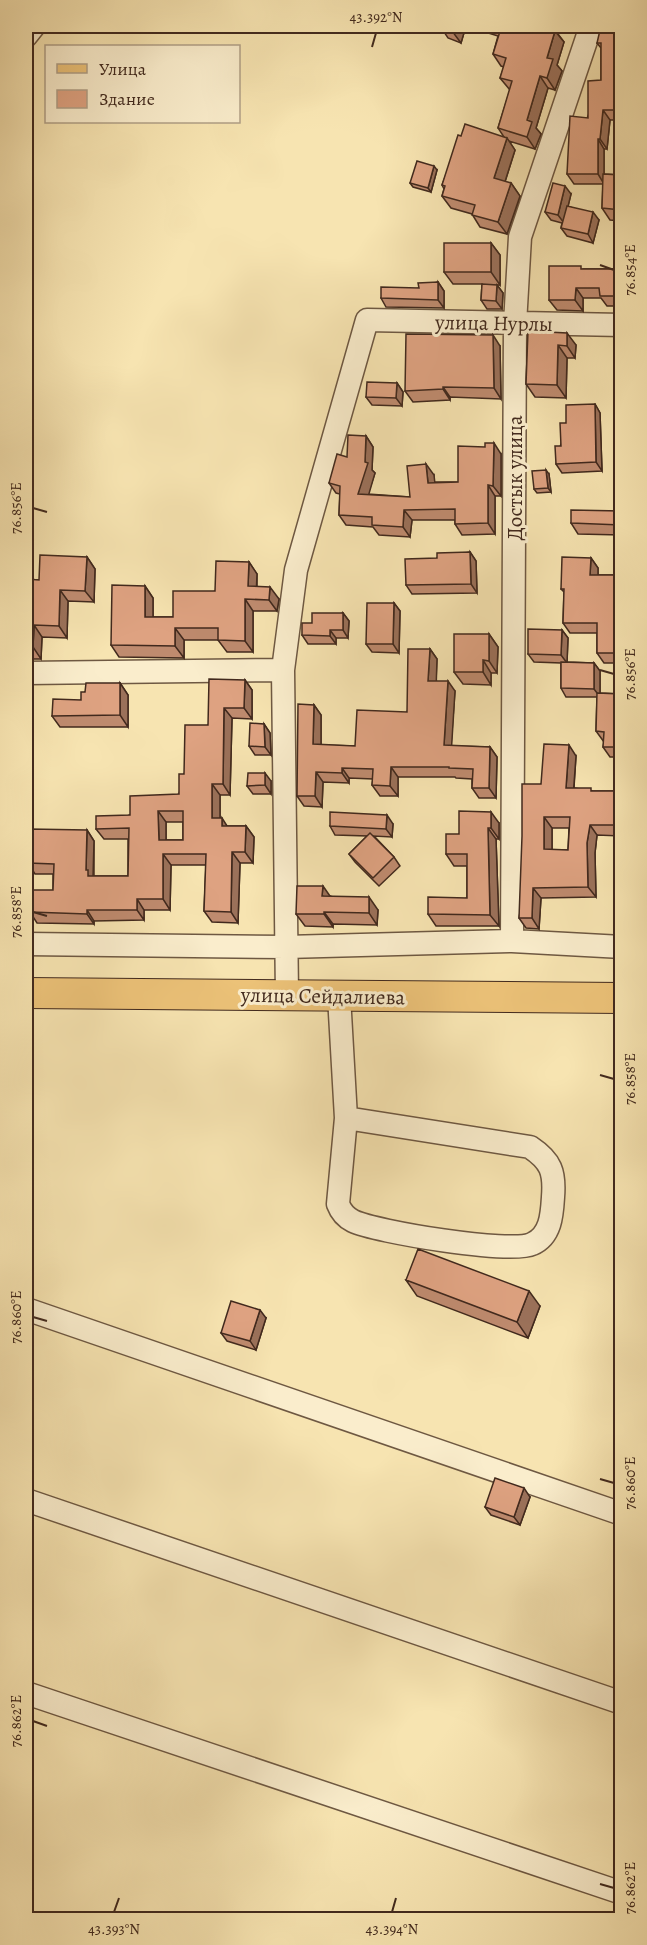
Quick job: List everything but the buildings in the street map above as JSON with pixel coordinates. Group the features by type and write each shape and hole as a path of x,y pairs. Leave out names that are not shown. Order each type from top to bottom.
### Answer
{"main road":[{"name":"улица Сейдалиева","path":"26,993 621,999"}],"street":[{"path":"26,36 34,26"},
{"name":"Достык улица","path":"512,941 515,324 520,237 591,26"},
{"name":"улица Нурлы","path":"283,670 296,570 367,320 621,325"},
{"path":"26,673 283,670 287,995"},
{"path":"26,944 286,947 512,941 621,947"},
{"path":"339,996 346,1118 338,1204 342,1214 353,1221 378,1229 482,1245 512,1248 533,1244 543,1236 551,1221 554,1181 550,1166 530,1147 346,1118"},
{"path":"26,1309 621,1514"},
{"path":"26,1500 621,1703"},
{"path":"26,1693 621,1893"}]}
